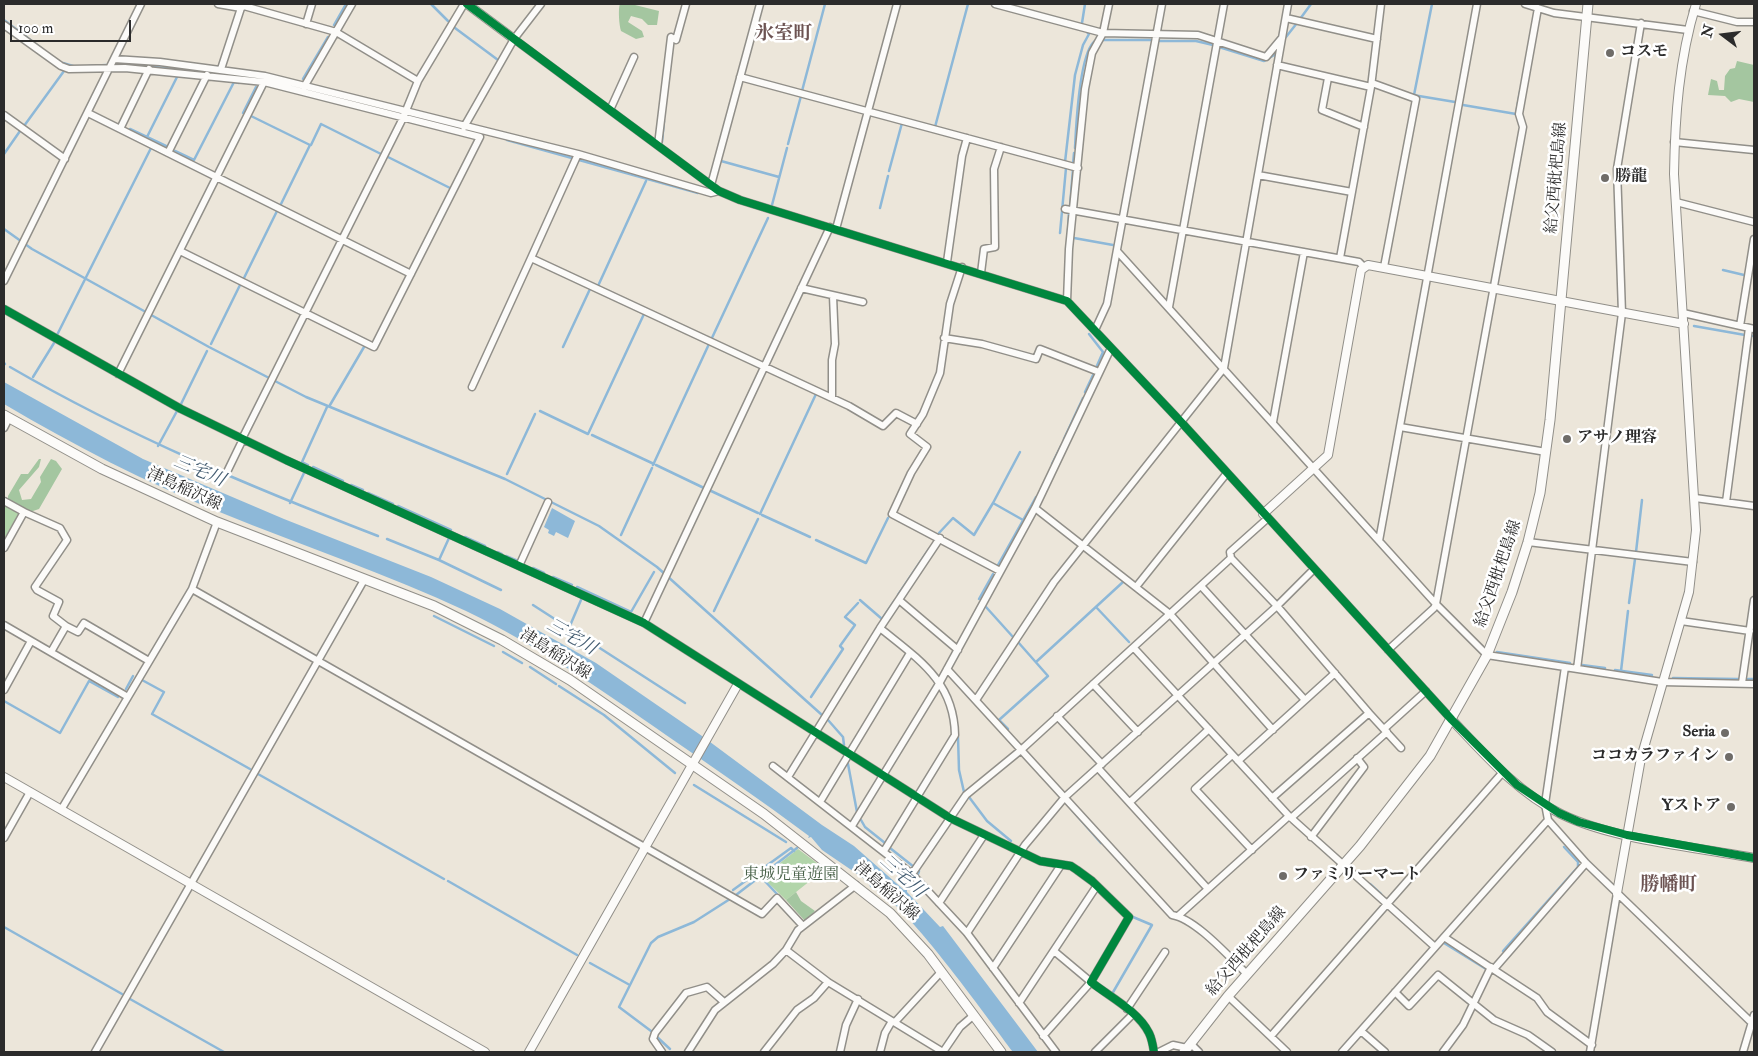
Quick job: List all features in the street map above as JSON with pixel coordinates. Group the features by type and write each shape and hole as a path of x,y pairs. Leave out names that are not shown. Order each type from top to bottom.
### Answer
{"main road":[{"name":"給父西枇杷島線","path":"1187,1048 1228,996 1343,866 1401,796 1430,756 1452,720 1487,655 1528,542 1540,493 1561,302 1588,4"},
{"name":"津島稲沢線","path":"6,416 102,469 217,522 434,606 502,640 570,680 693,763 856,884 908,931 1001,1052"}],"street":[{"path":"4,281 141,4"},
{"path":"218,4 244,6 336,32 418,81"},
{"path":"306,24 312,4"},
{"path":"304,89 352,4"},
{"path":"227,472 404,114 418,81 466,4 719,190 740,200 981,272 1067,301 1182,423 1452,720 1503,772 1545,804 1579,822 1627,835 1754,858"},
{"path":"463,128 514,39 541,4"},
{"path":"658,145 671,37 676,40 686,4"},
{"path":"711,185 760,4"},
{"path":"644,623 801,288 833,228 868,111 897,4"},
{"path":"995,4 1103,33 1198,36 1218,40 1266,57 1282,37"},
{"path":"1067,301 1088,66 1092,53 1103,33 1109,4"},
{"path":"1095,330 1107,304 1124,220 1162,4"},
{"path":"1169,307 1224,4"},
{"path":"976,700 1054,582 1224,368 1288,4"},
{"path":"1340,258 1371,85 1380,4"},
{"path":"1379,541 1477,4"},
{"path":"1525,4 1587,17 1688,30"},
{"path":"216,72 244,6"},
{"path":"1388,650 1434,608 1436,604 1523,127 1519,114 1538,8"},
{"path":"1592,1050 1641,758 1681,622 1694,562 1696,498 1676,202 1674,142 1680,74 1694,8 1737,22 1754,22"},
{"path":"1286,18 1377,39"},
{"path":"1577,669 1622,312 1617,169 1641,23"},
{"path":"4,34 6,27 61,66 78,70 149,70 207,75 216,72 304,89"},
{"path":"610,110 634,57"},
{"path":"114,60 216,72 304,89 578,156 711,193 719,190"},
{"path":"1277,65 1327,76 1328,78 1371,85 1416,99 1384,268"},
{"path":"120,129 149,70"},
{"path":"168,153 207,75"},
{"path":"740,77 1078,168"},
{"path":"1328,78 1322,110 1364,127"},
{"path":"118,374 264,82"},
{"path":"88,113 411,274"},
{"path":"4,115 65,159"},
{"path":"180,251 374,347 480,137 463,128"},
{"path":"947,262 967,138"},
{"path":"1674,142 1754,150"},
{"path":"981,272 984,249 995,247 994,169 1001,147"},
{"path":"472,387 578,156"},
{"path":"1258,175 1352,192"},
{"path":"1676,202 1754,222"},
{"path":"1065,209 1340,258 1359,262 1364,267"},
{"path":"1740,326 1754,239"},
{"path":"1117,251 1436,604 1487,655 1662,682 1754,684"},
{"path":"1273,422 1304,252"},
{"path":"531,258 832,398 883,426 896,413 917,424"},
{"path":"1401,748 1277,606 1231,558 1230,552 1328,455 1364,267 1368,265 1684,324"},
{"path":"962,267 950,304 940,373 923,414 910,434 927,447 911,473 892,514 1000,571"},
{"path":"801,288 864,302"},
{"path":"832,398 832,360 835,344 833,296"},
{"path":"4,309 181,409 644,623 950,818 1040,861 1077,870 1092,881 1129,918 1091,982 1043,1036"},
{"path":"1683,313 1752,329 1726,502"},
{"path":"944,338 982,344 1036,359 1040,349 1099,372"},
{"path":"852,826 940,682 1035,508 1111,348"},
{"path":"4,428 6,416"},
{"path":"1400,427 1546,452"},
{"path":"1136,587 1227,473"},
{"path":"1696,498 1754,506"},
{"path":"4,501 60,528 67,540 35,587 36,590 59,602 53,616 78,632 84,623 149,661"},
{"path":"519,566 548,502"},
{"path":"1035,508 1170,614 1273,730"},
{"path":"4,548 24,512"},
{"path":"61,810 192,589 217,522"},
{"path":"788,777 880,628 940,538"},
{"path":"1528,542 1694,562"},
{"path":"912,874 966,796 1134,648 1231,558"},
{"path":"967,933 1021,851 1065,797 1277,606 1314,569"},
{"path":"94,1052 364,580"},
{"path":"1201,586 1305,700"},
{"path":"192,589 762,914 778,898 803,926"},
{"path":"899,600 958,650"},
{"path":"1742,684 1754,600"},
{"path":"1681,622 1750,631"},
{"path":"4,625 128,696"},
{"path":"51,652 66,626"},
{"path":"880,628 940,682 951,701 955,717 955,735 884,851"},
{"path":"4,690 31,641"},
{"path":"1134,648 1290,817 1435,947"},
{"path":"820,802 910,653"},
{"path":"1565,667 1545,804 1548,820 1586,864 1753,1024"},
{"path":"947,669 1172,915 1178,916 1200,930 1247,974"},
{"path":"1238,761 1335,673"},
{"path":"529,1052 738,684"},
{"path":"1093,684 1138,732"},
{"path":"1178,916 1357,758 1426,691"},
{"path":"1272,798 1369,713"},
{"path":"1057,716 1130,802 1208,889"},
{"path":"1130,802 1208,729"},
{"path":"1232,755 1195,788 1252,850"},
{"path":"1312,837 1364,766 1357,758"},
{"path":"774,766 912,874 967,933 1056,1052"},
{"path":"1271,1036 1503,772"},
{"path":"4,777 485,1052"},
{"path":"4,838 30,792"},
{"path":"1342,1052 1548,820"},
{"path":"939,903 984,835"},
{"path":"1443,1052 1474,1005 1493,968 1586,864"},
{"path":"993,968 1061,865"},
{"path":"688,1052 707,1019 724,1002 773,964 786,950 798,930 856,884"},
{"path":"1019,1003 1096,886"},
{"path":"1444,937 1537,998 1547,1012 1592,1050"},
{"path":"786,950 828,982 943,1052 960,1027 974,1015"},
{"path":"1054,951 1133,1014 1150,1034 1154,1052"},
{"path":"1127,1009 1165,952"},
{"path":"880,1052 885,1033 941,972"},
{"path":"1395,992 1409,1006 1438,975 1494,1020 1528,1035 1552,1052"},
{"path":"764,1052 797,1010 814,998 828,982"},
{"path":"662,1052 653,1039 654,1033 686,993 707,987 724,1002"},
{"path":"1228,996 1287,1052"},
{"path":"840,1052 846,1025 858,999"},
{"path":"1095,1052 1133,1014"},
{"path":"1743,1052 1753,1024 1754,1015"},
{"path":"1361,1031 1385,1052"},
{"path":"1159,1052 1173,1045 1198,1052"}],"green space":[{"path":"620,4 631,4 659,11 657,25 648,25 642,19 631,16 628,22 642,31 644,37 636,39 621,31"},
{"path":"1737,61 1754,65 1754,102 1739,99 1731,102 1725,96 1708,95 1711,79 1717,81 1719,90 1724,90 1725,76 1730,69 1735,68"},
{"path":"39,459 41,459 39,467 19,490 22,500 31,499 41,482 40,477 51,459 56,461 62,469 39,509 30,512 8,500 8,496 21,474 28,474"},
{"path":"4,505 19,513 4,539"},
{"name":"東城児童遊園","path":"798,849 825,869 786,900 762,877"},
{"path":"796,892 801,901 815,911 805,921 786,900"}],"water":[{"path":"4,382 143,459 284,519 431,577 500,609 596,663 702,736 822,825 854,846 904,890 907,888 907,892 940,927 943,926 1038,1052 1013,1052 966,988 922,934 884,895 870,887 869,882 822,850 811,837 808,838 809,836 756,797 569,669 518,638 466,611 375,572 194,501 111,463 4,404"},
{"path":"552,508 575,521 568,538 556,532 554,536 548,533 549,530 544,527"}],"waterway":[{"path":"334,25 346,4"},
{"path":"431,4 448,21"},
{"path":"804,92 802,91 825,4"},
{"path":"935,127 968,4"},
{"path":"1082,23 1085,4"},
{"path":"1300,19 1311,4"},
{"path":"1414,95 1432,4"},
{"path":"4,20 41,48"},
{"path":"1286,37 1297,23"},
{"path":"455,28 498,60"},
{"path":"1065,162 1075,75 1083,45 1089,34 1087,32"},
{"path":"303,79 328,37"},
{"path":"1075,148 1082,72 1091,46 1097,40"},
{"path":"1102,40 1153,40"},
{"path":"1160,41 1196,41 1213,45"},
{"path":"1219,47 1264,61 1276,54"},
{"path":"63,63 73,66"},
{"path":"119,64 212,72"},
{"path":"89,66 106,65"},
{"path":"24,126 64,71"},
{"path":"147,137 178,75"},
{"path":"175,151 194,160 234,82 239,83"},
{"path":"243,113 256,87"},
{"path":"1463,105 1516,114 1520,92"},
{"path":"323,94 349,100"},
{"path":"1413,95 1455,102"},
{"path":"788,144 801,96"},
{"path":"251,116 310,145 281,204"},
{"path":"662,142 664,121"},
{"path":"889,171 902,123"},
{"path":"311,145 321,124 381,154"},
{"path":"130,129 166,146"},
{"path":"4,154 20,131"},
{"path":"507,140 698,193"},
{"path":"57,335 151,148"},
{"path":"772,205 787,148"},
{"path":"1073,164 1074,153"},
{"path":"388,157 450,188"},
{"path":"721,161 779,177"},
{"path":"1060,233 1066,168"},
{"path":"1070,206 1073,169"},
{"path":"880,208 888,176"},
{"path":"598,286 646,181"},
{"path":"244,278 277,211"},
{"path":"1068,232 1069,213"},
{"path":"711,340 768,218"},
{"path":"4,229 32,249 209,347 306,397 505,479 599,526 657,567 822,715"},
{"path":"1074,238 1113,245"},
{"path":"1723,270 1744,275"},
{"path":"211,344 240,285"},
{"path":"563,347 590,289"},
{"path":"540,411 588,434 644,314"},
{"path":"1694,326 1745,335"},
{"path":"1089,334 1103,352 1096,368"},
{"path":"33,377 54,343"},
{"path":"653,465 709,344"},
{"path":"330,405 364,347"},
{"path":"181,404 207,351"},
{"name":"三宅川","path":"10,367 145,438 284,499 378,536"},
{"path":"1085,392 1094,373"},
{"path":"760,514 816,394"},
{"path":"1064,439 1083,398"},
{"path":"308,465 302,462 327,407"},
{"path":"158,446 177,411"},
{"path":"507,474 535,414"},
{"path":"592,435 654,464"},
{"path":"1052,464 1061,446"},
{"path":"993,503 1020,452"},
{"path":"656,465 704,488"},
{"path":"313,467 343,481"},
{"path":"621,535 652,468"},
{"path":"290,503 304,473"},
{"path":"351,485 363,490"},
{"path":"709,490 758,513"},
{"path":"368,493 393,504"},
{"path":"998,565 1036,497"},
{"path":"1636,552 1642,500"},
{"path":"939,533 953,518 974,535 993,503 1023,520"},
{"path":"398,506 451,530"},
{"path":"762,515 810,537"},
{"path":"816,540 866,563 888,518"},
{"path":"714,611 758,519"},
{"path":"465,537 485,546"},
{"path":"439,560 449,538"},
{"path":"387,539 439,560 501,590"},
{"path":"898,595 929,549"},
{"path":"498,552 502,554"},
{"path":"506,556 518,561"},
{"path":"1629,603 1635,559"},
{"path":"533,568 544,573"},
{"path":"577,587 631,612 654,572"},
{"path":"979,599 993,574"},
{"path":"553,577 572,585"},
{"path":"1036,662 1123,582"},
{"name":"三宅川","path":"569,628 581,600"},
{"path":"860,600 882,619 895,600"},
{"path":"811,697 843,649 840,646 855,625 845,617 858,603"},
{"name":"三宅川","path":"533,605 685,703"},
{"path":"986,607 1013,637"},
{"path":"1096,607 1129,642"},
{"path":"1621,671 1628,611"},
{"path":"434,616 494,646"},
{"path":"1008,729 999,720 1048,676 1018,642"},
{"path":"503,652 522,663"},
{"path":"1497,652 1570,663"},
{"path":"1582,665 1605,668"},
{"path":"530,667 556,684"},
{"path":"1615,670 1652,675"},
{"path":"126,689 133,676"},
{"path":"1673,678 1738,679"},
{"path":"1748,679 1754,679"},
{"path":"142,680 164,692 152,714 250,769"},
{"path":"4,701 60,733 89,681 118,697"},
{"path":"559,686 604,715 675,773"},
{"path":"828,720 843,737 844,745"},
{"path":"958,737 959,770 964,792"},
{"path":"848,764 857,812"},
{"path":"258,774 444,879"},
{"path":"694,785 786,842"},
{"path":"969,797 987,821 1011,841"},
{"path":"1072,810 1101,843"},
{"name":"三宅川","path":"861,820 865,827 885,843"},
{"path":"1503,951 1578,867 1578,862 1564,847"},
{"path":"733,890 791,848 794,851"},
{"path":"736,895 797,848"},
{"name":"三宅川","path":"890,848 914,867"},
{"path":"761,877 777,894"},
{"path":"448,881 577,955"},
{"path":"1370,884 1381,894"},
{"path":"651,1031 619,1007 651,943 658,937 694,922 730,899"},
{"path":"1112,994 1152,925 1133,917"},
{"path":"4,927 122,994"},
{"path":"1444,943 1486,969"},
{"path":"590,963 628,984"},
{"path":"130,999 224,1052"},
{"path":"657,1037 670,1049"}],"cycle path":[{"path":"467,4 719,191 740,200 1067,301 1182,423 1452,720 1517,785 1559,813 1579,822 1627,835 1754,858"},
{"path":"4,309 181,409 286,460 644,623 950,818 1040,861 1071,866 1092,881 1129,917 1091,982 1138,1018 1149,1033 1154,1052"}],"place":[{"name":"コスモ","path":"1610,53"},
{"name":"勝龍","path":"1605,178"},
{"name":"アサノ理容","path":"1567,439"},
{"name":"Seria","path":"1725,733"},
{"name":"ココカラファイン","path":"1729,757"},
{"name":"Yストア","path":"1731,807"},
{"name":"ファミリーマート","path":"1283,876"}],"district":[{"name":"氷室町","path":"784,35"},
{"name":"勝幡町","path":"1669,886"}]}
